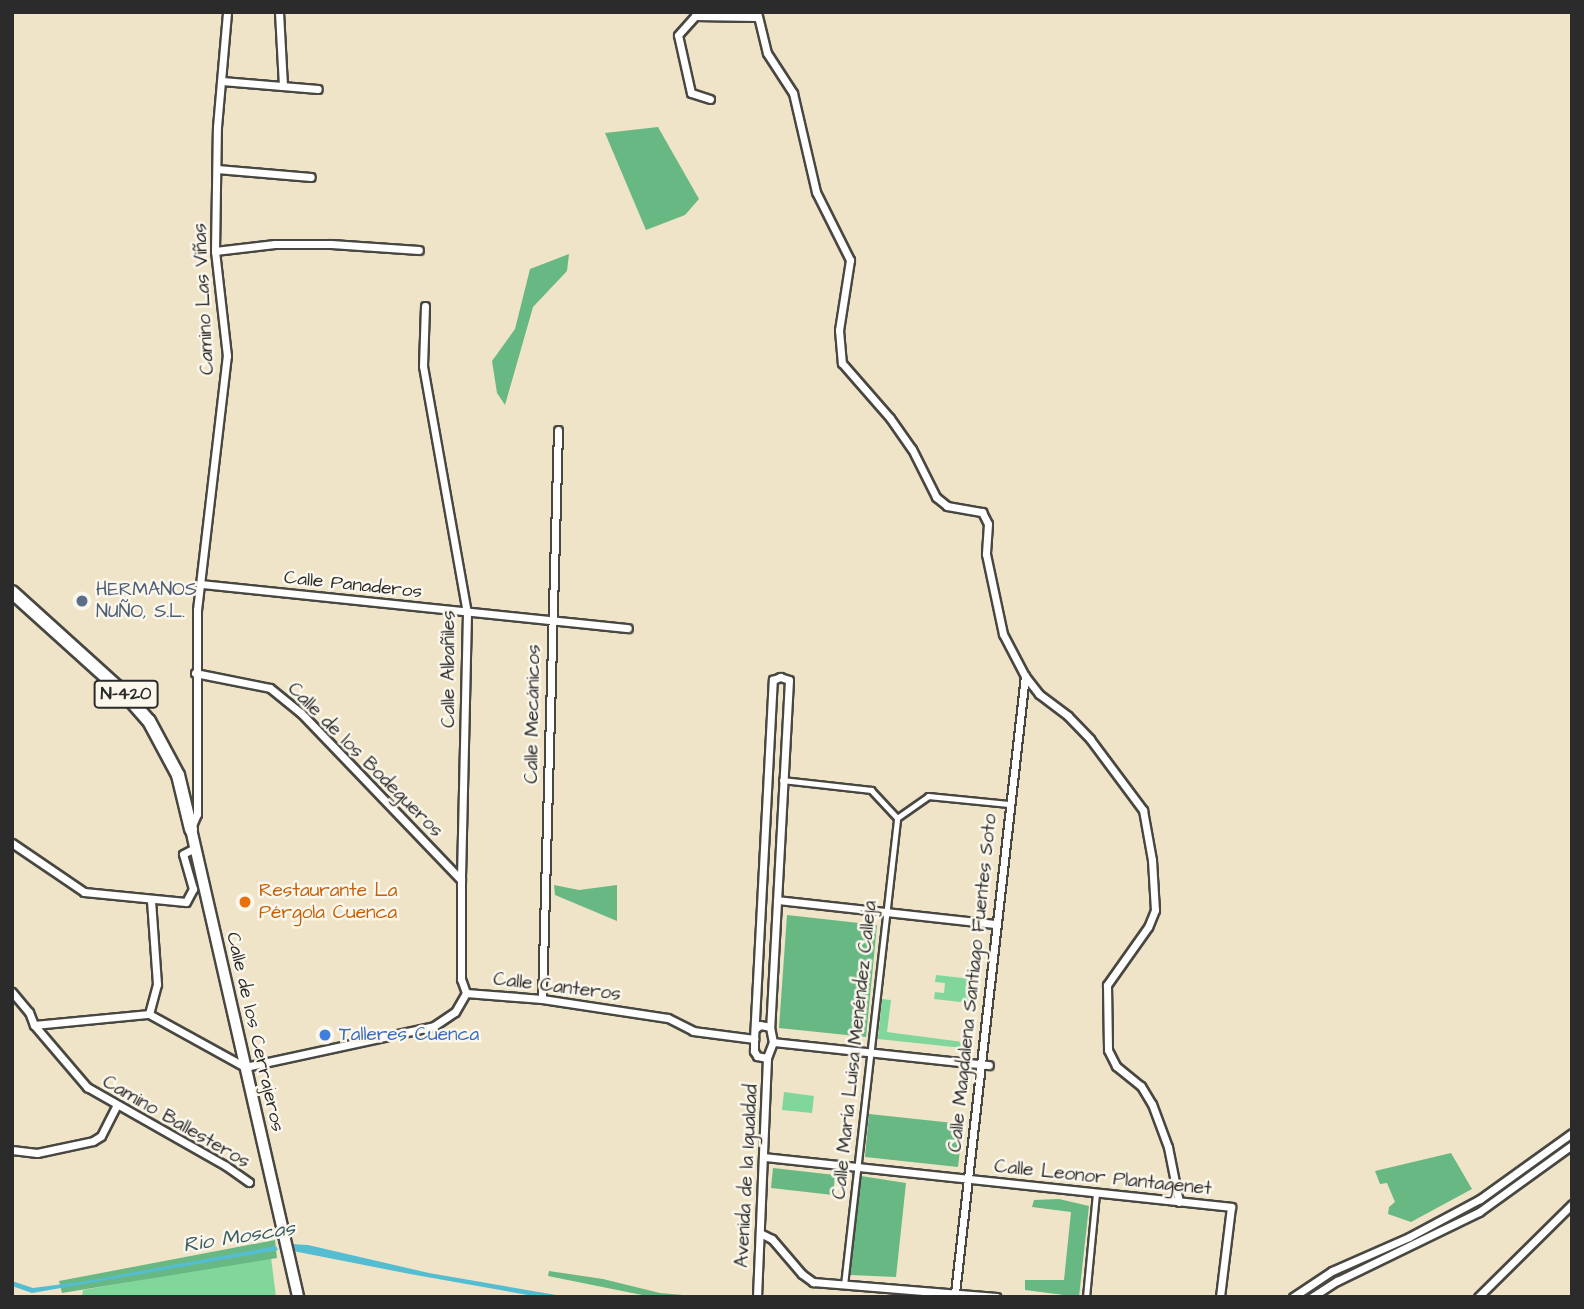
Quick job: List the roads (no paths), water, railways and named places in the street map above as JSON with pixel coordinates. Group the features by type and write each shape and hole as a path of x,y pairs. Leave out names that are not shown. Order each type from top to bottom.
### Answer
{"highway":[{"name":"N-420","path":"12,592 127,695 149,721 178,775 191,829"}],"main road":[{"name":"Calle de los Cerrajeros","path":"191,829 298,1297"},
{"name":"Calle de los Cerrajeros","path":"290,1297 292,1279"}],"street":[{"name":"Camino Las Viñas","path":"201,584 203,544 227,356 215,251 217,169 227,12"},
{"path":"279,12 283,86"},
{"path":"710,99 691,93 678,35 695,16 757,15 767,52 793,93 816,191 850,260 839,330 842,363 890,418 912,449 936,497 947,506 982,512 988,524 986,554 1003,634 1025,676 1039,694 1068,716 1090,739 1143,810 1152,860 1155,910 1148,927 1107,985 1108,1050 1116,1066 1140,1086 1152,1104 1168,1147 1179,1202"},
{"path":"222,81 318,89"},
{"path":"217,169 311,177"},
{"path":"215,251 275,244 331,244 419,250"},
{"name":"Calle Albañiles","path":"425,306 423,366 467,613 461,880 461,979 466,993"},
{"name":"Calle Mecánicos","path":"542,999 558,430"},
{"name":"Calle Panaderos","path":"201,584 628,628"},
{"name":"Calle de los Cerrajeros","path":"191,829 197,814 195,673 197,610 201,584"},
{"name":"Calle de los Bodegueros","path":"195,673 270,688 301,713 461,880"},
{"name":"Calle Magdalena Santiago Fuentes Soto","path":"955,1293 967,1179 985,1064 996,924 1025,676"},
{"path":"780,677 789,680 777,900 770,1027 774,1042 767,1058 757,1056 754,1039 773,680 780,677"},
{"path":"782,780 872,790 897,818 928,796 1009,804"},
{"name":"Calle María Luisa Menéndez Calleja","path":"844,1284 897,818"},
{"path":"12,843 84,892 186,902 193,889 183,853 195,848"},
{"path":"149,1014 157,984 151,900"},
{"path":"777,900 996,924"},
{"name":"Camino Ballesteros","path":"12,992 29,1012 34,1025 87,1087 226,1166 249,1182"},
{"name":"Calle Canteros","path":"245,1067 434,1026 455,1012 466,993 542,999 668,1018 692,1031 754,1039"},
{"path":"34,1025 149,1014 245,1067"},
{"path":"755,1029 760,1025 770,1027"},
{"path":"774,1042 985,1064"},
{"name":"Avenida de la Igualdad","path":"757,1297 767,1058"},
{"path":"12,1150 37,1153 93,1141 101,1136 116,1105"},
{"path":"1293,1297 1332,1270 1409,1237 1480,1199 1572,1133"},
{"path":"1312,1297 1337,1281 1479,1212 1572,1145"},
{"name":"Calle Leonor Plantagenet","path":"764,1157 1231,1207 1220,1297"},
{"path":"1086,1297 1096,1193"},
{"path":"1478,1297 1572,1204"},
{"path":"760,1233 772,1239 809,1280 996,1297"}],"water":[{"path":"291,1244 308,1245 429,1273 568,1297 539,1297 410,1274 293,1251"},
{"path":"276,1246 278,1250 32,1293 12,1286 12,1281 33,1288 86,1281"}],"place":[{"name":"HERMANOS NUÑO, S.L.","path":"82,601"},
{"name":"Restaurante La Pérgola Cuenca","path":"245,902"},
{"name":"Talleres Cuenca","path":"325,1035"}],"water label":[{"name":"Rio Moscas","path":"239,1237"}]}
